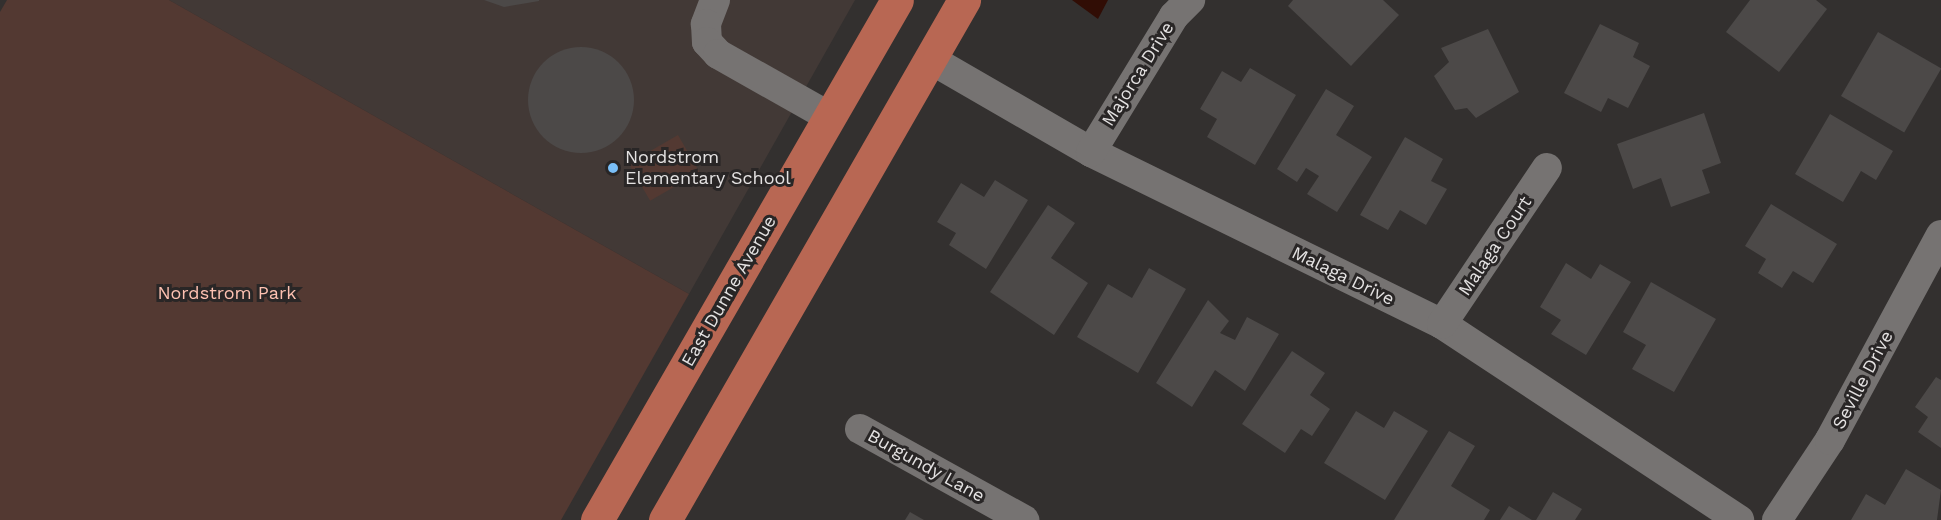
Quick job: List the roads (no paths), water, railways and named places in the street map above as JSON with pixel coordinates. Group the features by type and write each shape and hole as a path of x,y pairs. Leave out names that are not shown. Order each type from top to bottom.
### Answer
{"main road":[{"name":"East Dunne Avenue","path":"597,520 897,0"},
{"path":"665,520 964,0"}],"street":[{"path":"715,0 706,24 707,42 718,54 830,117"},
{"name":"Majorca Drive","path":"1091,152 1174,16 1190,0"},
{"name":"Malaga Drive","path":"930,59 1091,152 1442,324 1739,520"},
{"name":"Malaga Court","path":"1442,324 1547,168"},
{"name":"Seville Drive","path":"1777,520 1830,440 1941,235"},
{"name":"Burgundy Lane","path":"860,429 1024,520"}],"place":[{"name":"Nordstrom Elementary School","path":"613,168"}],"park label":[{"name":"Nordstrom Park","path":"227,293"}]}
